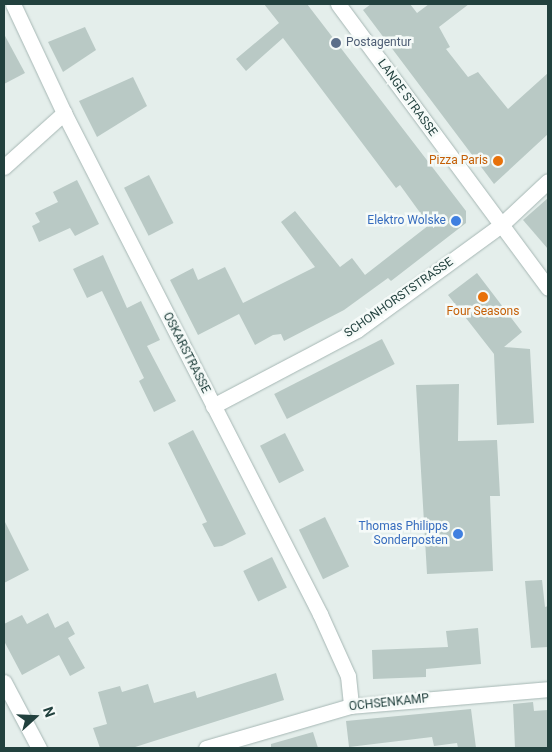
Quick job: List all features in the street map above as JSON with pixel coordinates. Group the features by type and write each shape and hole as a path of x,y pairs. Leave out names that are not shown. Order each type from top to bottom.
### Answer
{"street":[{"name":"OSKARSTRASSE","path":"13,4 64,113 320,614 348,676 351,706"},
{"name":"LANGE STRASSE","path":"338,4 548,288"},
{"path":"4,168 64,113"},
{"name":"SCHONHORSTSTRASSE","path":"213,406 358,330 501,224 548,181"},
{"path":"4,682 39,748"},
{"name":"OCHSENKAMP","path":"206,748 351,706 548,689"}],"building":[{"path":"264,4 307,4 466,211 466,223 391,281 388,278 344,310 284,341 281,334 273,335 255,345 239,314 198,335 170,280 193,268 198,280 225,267 243,303 315,267 281,222 295,211 340,267 352,258 365,275 429,225 400,185 396,188 283,38 246,71 236,59 279,23"},
{"path":"371,4 410,4 417,13 429,4 469,4 439,27 450,47 446,49 468,77 478,72 508,109 548,73 548,134 494,184 363,10"},
{"path":"85,27 96,50 63,72 48,42"},
{"path":"4,34 25,73 4,84"},
{"path":"133,77 147,106 97,137 79,101"},
{"path":"149,175 174,223 149,236 124,188"},
{"path":"77,180 99,224 75,236 70,228 39,242 32,226 40,222 35,213 58,202 53,192"},
{"path":"548,198 548,249 523,220"},
{"path":"103,255 127,308 141,301 160,340 147,346 176,401 154,412 139,381 144,378 102,291 87,298 73,269"},
{"path":"477,273 522,332 504,347 530,349 534,423 497,425 494,354 448,295"},
{"path":"382,339 395,364 287,419 274,394"},
{"name":"Thomas Philipps Sonderposten","path":"459,384 458,441 497,440 500,496 490,496 493,571 427,574 416,385"},
{"path":"193,430 246,534 222,546 214,547 202,524 207,522 168,443"},
{"path":"285,433 304,470 279,483 260,446"},
{"path":"325,517 349,566 323,579 299,530"},
{"path":"4,520 29,570 4,583"},
{"path":"272,557 287,588 258,602 243,571"},
{"path":"542,580 545,607 548,606 548,647 531,648 525,581"},
{"path":"48,613 55,628 68,621 75,634 68,638 85,668 70,676 59,655 22,675 4,641 4,624 22,615 27,624"},
{"path":"478,628 481,664 426,669 426,677 373,679 372,650 448,647 446,631"},
{"path":"276,673 284,700 132,748 100,748 93,728 107,724 98,692 120,686 122,692 148,684 154,703 195,691 197,698"},
{"path":"533,702 534,711 548,710 548,748 515,748 513,704"},
{"path":"471,709 476,748 458,748 457,743 434,746 432,737 349,747 346,721"},
{"path":"313,732 318,748 271,748 271,744"}],"place":[{"name":"Postagentur","path":"336,43"},
{"name":"Pizza Paris","path":"498,161"},
{"name":"Elektro Wolske","path":"456,221"},
{"name":"Four Seasons","path":"483,297"},
{"name":"Thomas Philipps Sonderposten","path":"458,534"}]}
